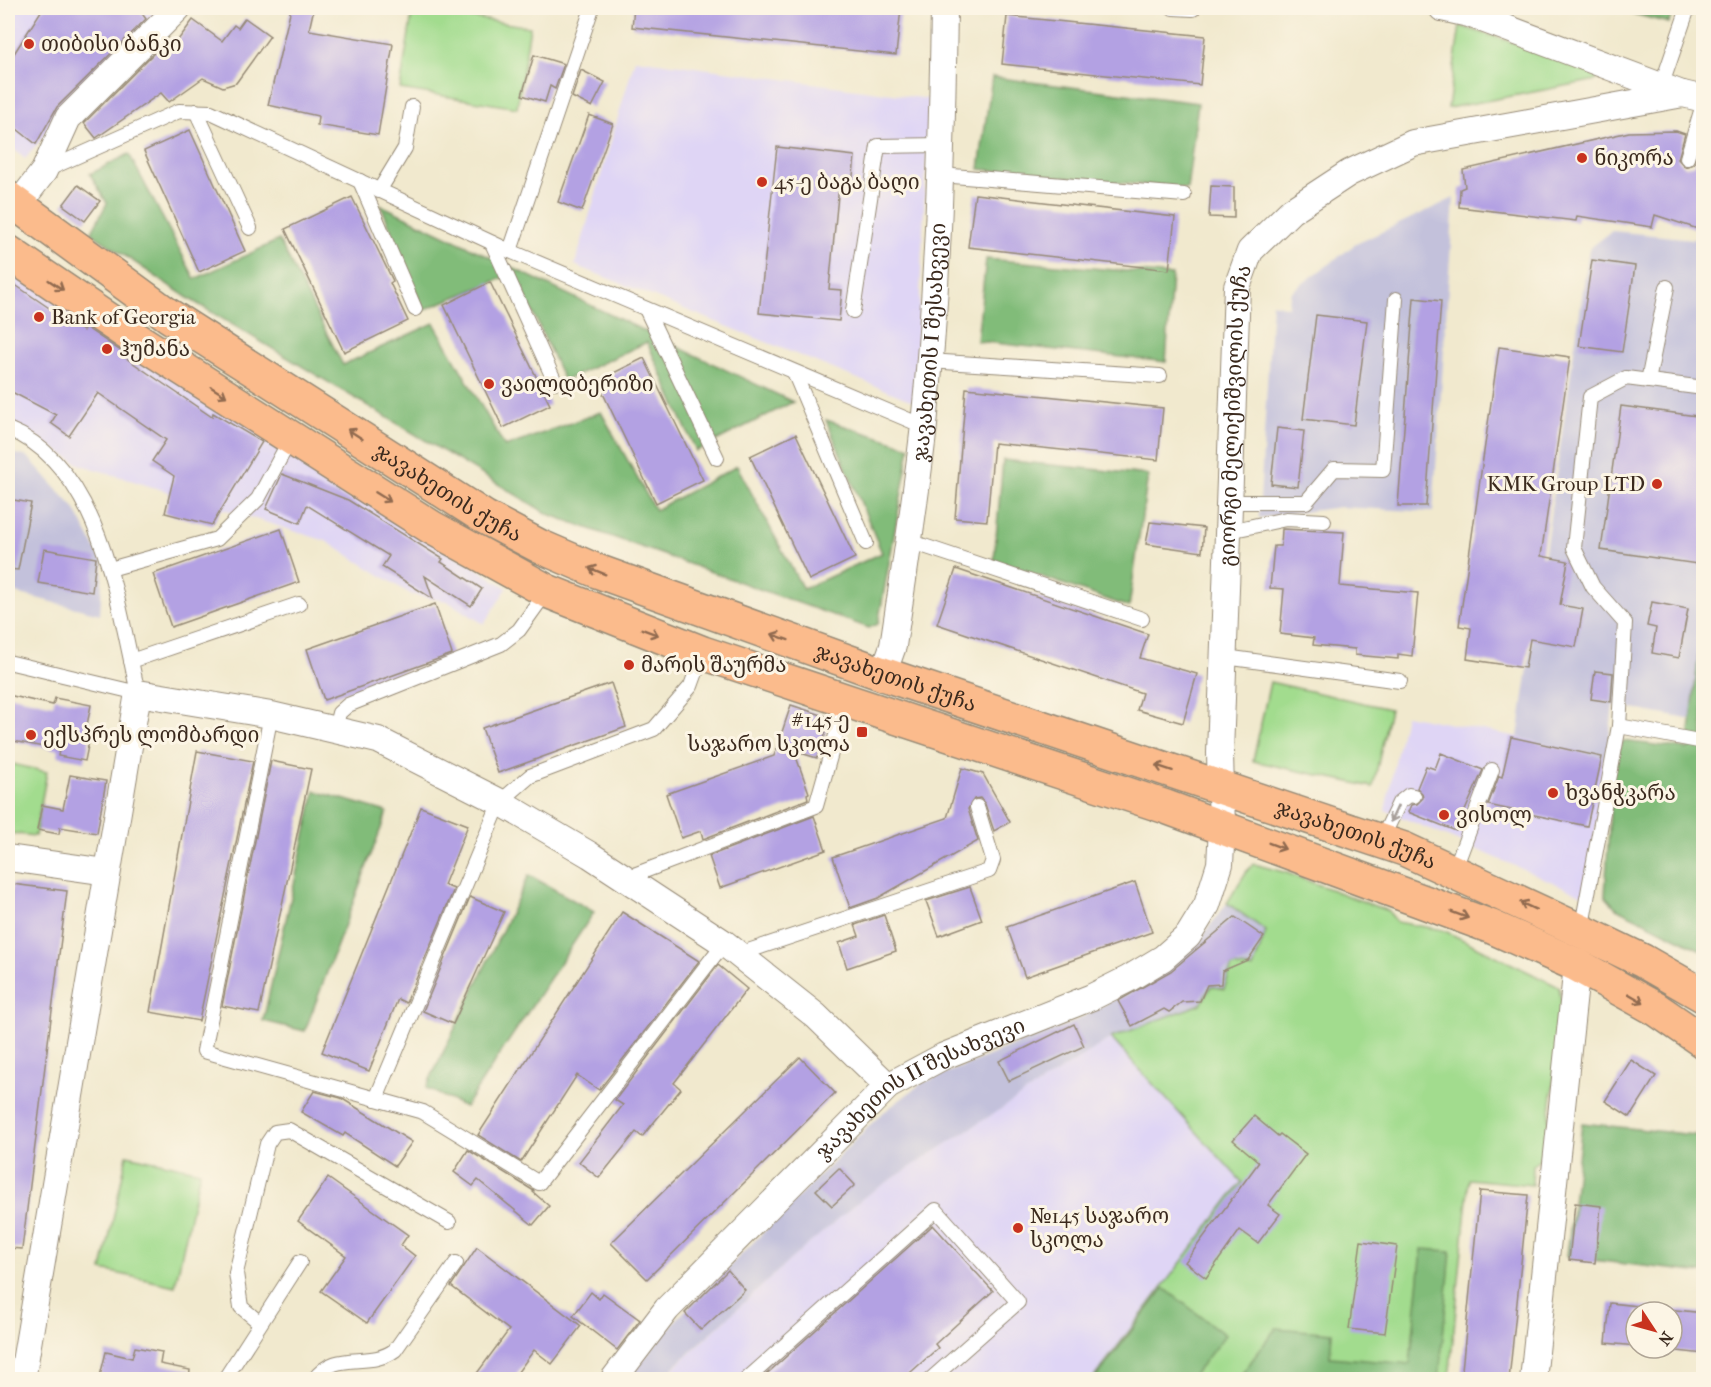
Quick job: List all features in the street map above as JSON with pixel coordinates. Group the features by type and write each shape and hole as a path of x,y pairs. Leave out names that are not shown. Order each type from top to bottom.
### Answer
{"main road":[{"name":"ჯავახეთის ქუჩა","path":"10,200 168,315 484,517 539,546 597,571 883,674 1381,841 1454,871 1581,931 1643,961 1704,996"},
{"name":"ჯავახეთის ქუჩა","path":"8,252 136,339 431,527 546,591 704,653 1222,828 1492,927 1577,964 1656,1010 1704,1042"}],"street":[{"path":"10,200 44,171 68,118 178,8"},
{"name":"ჯავახეთის I შესახვევი","path":"883,674 893,646 909,541 930,361 941,175 944,8"},
{"path":"1442,8 1470,11 1688,95"},
{"name":"გიორგი მელიქიშვილის ქუჩა","path":"1219,786 1237,287 1250,250 1291,211 1349,172 1413,143 1688,95"},
{"path":"18,1373 138,693 271,716 378,741 500,802 626,878 732,948 816,1016 888,1086"},
{"name":"ჯავახეთის II შესახვევი","path":"613,1380 667,1309 888,1086 944,1056 1092,997 1163,958 1188,936 1207,905 1220,864 1222,828 1219,786"},
{"path":"8,858 107,872"},
{"path":"1537,1379 1577,964"}],"lane":[{"path":"510,252 592,8"},
{"path":"1173,8 1193,9"},
{"path":"1687,158 1688,8"},
{"path":"380,190 405,148 412,107"},
{"path":"44,171 179,111 211,112 510,252 924,426"},
{"path":"196,111 250,228"},
{"path":"853,311 878,146 942,145"},
{"path":"941,175 1184,195"},
{"path":"360,181 415,309"},
{"path":"492,243 555,382"},
{"path":"1648,381 1667,287"},
{"path":"1230,502 1306,502 1334,469 1383,470 1395,299"},
{"path":"646,309 717,458"},
{"path":"930,361 1160,376"},
{"path":"794,372 867,543"},
{"path":"1581,931 1590,893 1619,726 1624,623 1593,587 1574,548 1590,397 1626,378 1704,388"},
{"path":"8,429 26,436 65,473 86,507 110,569 138,693 8,662"},
{"path":"110,569 217,540 258,499 291,437"},
{"path":"1229,531 1286,519 1324,521"},
{"path":"909,541 1142,619"},
{"path":"334,729 339,713 348,705 501,644 519,630 546,591"},
{"path":"131,661 298,604"},
{"path":"376,1099 500,802 530,776 654,729 691,686 704,653"},
{"path":"1225,657 1400,681"},
{"path":"626,878 816,806 846,700"},
{"path":"271,716 204,1051 423,1112 539,1183 732,948 989,871 993,860 977,807"},
{"path":"1619,726 1704,742"},
{"path":"1454,871 1468,817 1492,770"},
{"path":"1381,841 1399,803 1409,795 1414,796"},
{"path":"260,1323 241,1307 236,1273 267,1144 275,1132 289,1130 449,1222"},
{"path":"746,1380 936,1210 1018,1302 930,1380"},
{"path":"224,1380 300,1262"},
{"path":"314,1380 328,1365 340,1361 385,1358 394,1350 456,1263"}],"shaded area":[{"path":"8,8 166,8 65,110 25,159 8,144"},
{"name":"45-ე ბაგა ბაღი","path":"635,59 929,99 915,402 575,265"},
{"path":"1454,198 1433,512 1340,507 1259,518 1272,303 1288,307 1291,292 1356,244"},
{"path":"1612,231 1703,240 1703,722 1613,705 1607,759 1518,737 1589,249"},
{"path":"8,262 507,588 484,624 447,601 412,595 326,541 79,464 8,420"},
{"path":"8,452 28,457 74,508 103,563 100,614 8,591"},
{"path":"1405,715 1518,737 1607,759 1585,896 1385,810"},
{"path":"1227,903 1266,931 1253,969 1224,989 1211,986 1201,1004 1111,1038 864,1197 791,1259 661,1379 626,1380 677,1319 880,1115 922,1083 1075,1021 1150,980 1201,938"},
{"name":"№145 საჯარო სკოლა","path":"1111,1038 1242,1182 1092,1379 661,1380 791,1259 864,1197"}],"green space":[{"path":"413,8 530,27 517,108 400,89"},
{"path":"1611,8 1673,8 1669,23"},
{"path":"1460,26 1597,68 1597,80 1448,108"},
{"path":"992,77 1198,103 1187,189 979,169"},
{"path":"129,154 195,279 279,240 343,365 434,323 505,447 601,412 655,510 737,466 803,589 882,553 826,420 910,447 878,624 869,628 548,514 188,298 91,233 107,203 90,174"},
{"path":"381,205 793,402 696,451 647,342 564,381 515,273 423,310"},
{"path":"986,259 1172,275 1166,362 977,341"},
{"path":"1003,460 1148,475 1129,607 994,560"},
{"path":"1703,614 1703,951 1616,908 1605,896 1613,762 1623,741 1688,749"},
{"path":"1270,682 1390,709 1373,787 1253,761"},
{"path":"8,763 47,772 35,836 8,833"},
{"path":"315,791 387,812 305,1031 263,1021"},
{"path":"1254,864 1287,873 1388,911 1397,922 1443,930 1559,987 1562,1008 1545,1155 1533,1165 1532,1185 1469,1179 1449,1379 1092,1380 1242,1182 1111,1038 1201,1004 1211,986 1224,989 1232,966 1253,969 1266,931 1227,903 1246,872"},
{"path":"529,875 594,912 465,1107 426,1088"},
{"path":"1582,1123 1703,1136 1703,1273 1567,1257"},
{"path":"127,1155 200,1171 175,1286 102,1270"},
{"path":"1422,1249 1451,1251 1439,1379 1238,1379 1276,1328 1332,1333 1330,1357 1410,1364"},
{"path":"1164,1288 1225,1335 1191,1379 1095,1379"}],"building":[{"path":"43,8 138,8 146,19 57,107 36,144 8,122 8,63"},
{"path":"291,8 314,8 309,30 393,44 378,135 317,125 318,116 268,105"},
{"path":"634,8 901,8 896,55 632,27"},
{"path":"1007,16 1205,36 1200,85 1002,64"},
{"path":"245,18 270,36 236,83 223,87 203,78 169,102 161,93 96,138 84,123 163,44 169,52 193,20 222,41 234,25 238,28"},
{"path":"534,55 564,64 555,89 550,86 545,102 522,95"},
{"path":"581,70 605,82 592,107 572,97"},
{"path":"589,115 613,124 582,211 558,202"},
{"path":"190,130 245,251 199,272 144,151"},
{"path":"1676,131 1685,134 1678,159 1685,167 1694,164 1704,139 1704,231 1655,215 1652,227 1577,216 1576,221 1459,207 1460,189 1465,187 1463,170 1629,132"},
{"path":"777,147 855,156 852,186 839,185 829,289 842,290 839,321 759,313"},
{"path":"78,185 100,201 85,221 63,205"},
{"path":"1211,186 1234,187 1234,218 1209,217"},
{"path":"975,194 1175,217 1169,270 968,247"},
{"path":"352,197 393,281 390,283 408,321 344,352 285,229"},
{"path":"1592,260 1635,266 1622,352 1579,346"},
{"path":"8,280 83,331 85,327 212,417 213,413 262,442 212,525 165,513 174,476 152,461 166,440 98,393 69,436 51,423 56,415 8,390"},
{"path":"490,282 550,405 503,428 444,305"},
{"path":"1414,298 1441,301 1426,506 1398,506"},
{"path":"1316,315 1367,321 1354,425 1303,419"},
{"path":"1499,347 1570,357 1541,556 1568,561 1560,605 1583,609 1576,647 1530,639 1525,668 1467,659 1471,628 1459,626"},
{"path":"644,358 703,480 656,503 597,381"},
{"path":"966,388 1163,408 1158,460 994,443 987,521 955,518"},
{"name":"KMK Group LTD","path":"1621,406 1704,417 1704,565 1601,550"},
{"path":"1277,428 1304,431 1298,487 1271,484"},
{"path":"796,434 855,558 809,580 750,456"},
{"path":"282,474 348,500 443,559 441,562 482,589 471,606 425,576 433,599 382,567 389,556 307,505 300,523 266,509"},
{"path":"8,499 31,503 18,570 8,569"},
{"path":"1150,522 1204,528 1202,552 1146,544"},
{"path":"281,529 299,582 171,627 153,574"},
{"path":"1282,529 1344,532 1340,586 1418,593 1412,656 1398,654 1398,659 1355,655 1355,649 1313,645 1314,638 1280,634 1284,589 1270,588 1274,546 1281,546"},
{"path":"44,549 96,558 92,592 38,583"},
{"path":"956,569 1148,634 1140,658 1197,674 1183,723 1137,710 1142,693 937,624"},
{"path":"1652,602 1688,609 1679,658 1652,653 1656,628 1647,626"},
{"path":"435,604 452,654 324,700 307,649"},
{"path":"1595,671 1613,673 1611,702 1591,699"},
{"path":"611,683 626,727 498,773 482,728"},
{"path":"8,695 53,705 55,698 91,705 86,730 91,731 85,761 58,756 59,750 8,740"},
{"path":"791,705 831,718 817,758 794,751 809,793 807,794 808,799 703,839 701,831 681,838 666,794 774,756"},
{"path":"1511,737 1602,757 1587,826 1488,805 1499,776 1502,777"},
{"path":"197,751 253,761 199,1021 150,1012"},
{"path":"1441,753 1483,770 1456,831 1408,812 1411,805 1417,804 1423,798 1417,788 1426,766 1435,769"},
{"path":"271,761 311,769 259,1013 222,1006"},
{"path":"962,768 983,774 1010,822 994,831 985,804 980,798 974,799 968,809 978,841 878,898 850,908 833,857 947,818"},
{"path":"70,775 106,781 97,833 60,827 59,834 37,830 42,805 63,809"},
{"path":"421,807 468,825 444,885 454,889 406,1003 398,999 369,1071 322,1052"},
{"path":"814,816 826,850 720,888 709,856"},
{"path":"1135,882 1152,932 1025,977 1007,927"},
{"path":"12,884 67,891 22,1249 8,1248 8,922"},
{"path":"970,887 982,920 939,936 926,901"},
{"path":"470,897 504,912 453,1024 423,1011"},
{"path":"622,912 699,961 599,1090 577,1075 521,1162 478,1135"},
{"path":"884,915 896,951 847,968 839,943 859,936 855,925"},
{"path":"1235,917 1264,937 1248,960 1222,971 1221,984 1207,985 1200,1001 1182,1002 1169,1012 1164,1009 1132,1026 1118,1001 1171,971"},
{"path":"718,965 747,989 674,1083 681,1089 642,1137 636,1132 599,1178 579,1162 623,1105 615,1100"},
{"path":"1074,1024 1084,1046 1009,1081 999,1061"},
{"path":"800,1057 835,1093 647,1279 611,1243"},
{"path":"1631,1060 1656,1076 1630,1117 1605,1101"},
{"path":"314,1091 341,1098 412,1142 395,1166 345,1133 343,1136 301,1112"},
{"path":"1254,1116 1278,1136 1280,1134 1306,1154 1268,1205 1280,1214 1258,1243 1240,1230 1206,1278 1185,1262 1259,1162 1233,1140"},
{"path":"468,1150 534,1191 549,1206 533,1225 478,1180 473,1186 454,1172"},
{"path":"839,1168 855,1185 832,1206 816,1190"},
{"path":"328,1178 408,1235 401,1245 415,1256 367,1323 321,1291 346,1256 298,1221"},
{"path":"1480,1191 1528,1195 1509,1380 1461,1380"},
{"path":"1575,1203 1601,1206 1595,1263 1569,1260"},
{"path":"933,1225 993,1291 935,1344 938,1348 902,1380 760,1380"},
{"path":"1361,1241 1397,1246 1385,1333 1349,1329"},
{"path":"477,1247 581,1326 552,1364 534,1350 512,1380 472,1380 509,1330 451,1286"},
{"path":"728,1270 745,1290 701,1330 685,1313"},
{"path":"591,1292 599,1299 603,1293 640,1320 617,1350 573,1316"},
{"path":"1610,1303 1624,1304 1624,1345 1606,1343"},
{"path":"1684,1311 1704,1313 1704,1354 1684,1352"},
{"path":"135,1347 162,1352 160,1364 190,1370 189,1380 99,1380 106,1352 132,1358"}],"place":[{"name":"თიბისი ბანკი","path":"29,44"},
{"name":"ნიკორა","path":"1582,158"},
{"name":"45-ე ბაგა ბაღი","path":"762,182"},
{"name":"Bank of Georgia","path":"39,317"},
{"name":"ჰუმანა","path":"107,349"},
{"name":"ვაილდბერიზი","path":"489,384"},
{"name":"KMK Group LTD","path":"1657,484"},
{"name":"მარის შაურმა","path":"629,665"},
{"name":"#145-ე საჯარო სკოლა","path":"862,732"},
{"name":"ექსპრეს ლომბარდი","path":"31,735"},
{"name":"ხვანჭკარა","path":"1553,793"},
{"name":"ვისოლ","path":"1444,815"},
{"name":"№145 საჯარო სკოლა","path":"1018,1228"}]}
